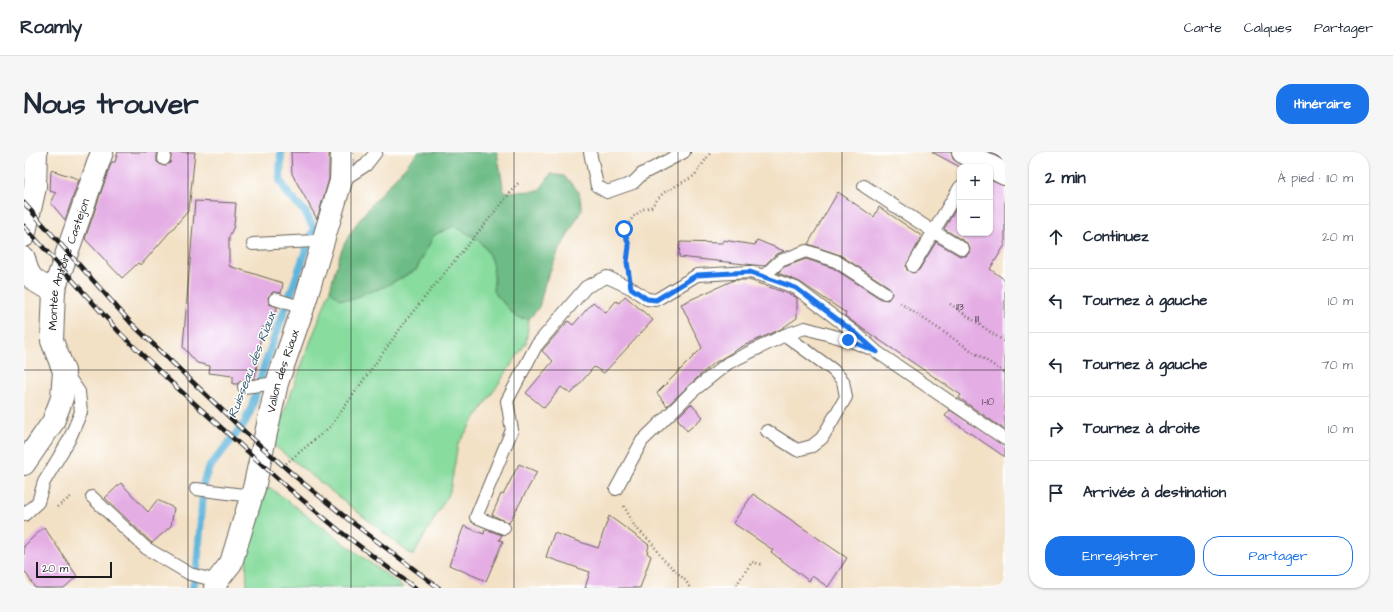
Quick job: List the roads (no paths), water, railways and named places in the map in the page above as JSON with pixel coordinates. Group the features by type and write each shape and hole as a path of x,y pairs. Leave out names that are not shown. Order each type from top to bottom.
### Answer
{"street":[{"path":"24,236 35,186 36,152"},
{"name":"Montée Antoine Castejon","path":"24,464 53,422 62,398 64,371 52,341 54,290 102,152"},
{"name":"Vallon des Riaux","path":"206,580 231,563 253,492 273,384 297,306 341,181 342,152"},
{"path":"970,159 1005,174"},
{"path":"24,258 27,272 36,283 54,290"}],"lane":[{"path":"341,181 366,164 376,152"},
{"path":"590,152 597,186 607,192 633,183 642,174 684,152"},
{"path":"864,186 934,232 963,249"},
{"path":"913,266 957,192"},
{"path":"253,244 319,242"},
{"path":"764,276 780,261 806,251 836,261 885,293"},
{"path":"504,528 476,517 512,430 507,401 536,346 586,287 607,277 631,288 647,299 656,300 697,275 750,272 796,288 858,335 877,352 1005,439"},
{"path":"275,299 297,306"},
{"path":"616,489 642,441 693,391 728,363 785,335 805,328 848,340 877,352"},
{"path":"767,431 796,450 812,446 822,438 846,397 843,381 833,370 785,335"},
{"path":"24,515 38,502 44,482 69,440 81,412 79,392 64,371"},
{"path":"244,387 273,384"},
{"path":"196,489 219,492 253,492"},
{"path":"92,497 146,548 206,580"}],"waterway":[{"name":"Ruisseau des Riaux","path":"193,588 197,568 204,481 208,469 244,424 251,409 263,370 314,228 305,212 288,194 280,180 281,152"}],"railway":[{"path":"24,203 131,323 245,432 297,478 349,520 439,588"},
{"path":"24,226 120,333 173,384 287,487 341,532 415,588"}]}
